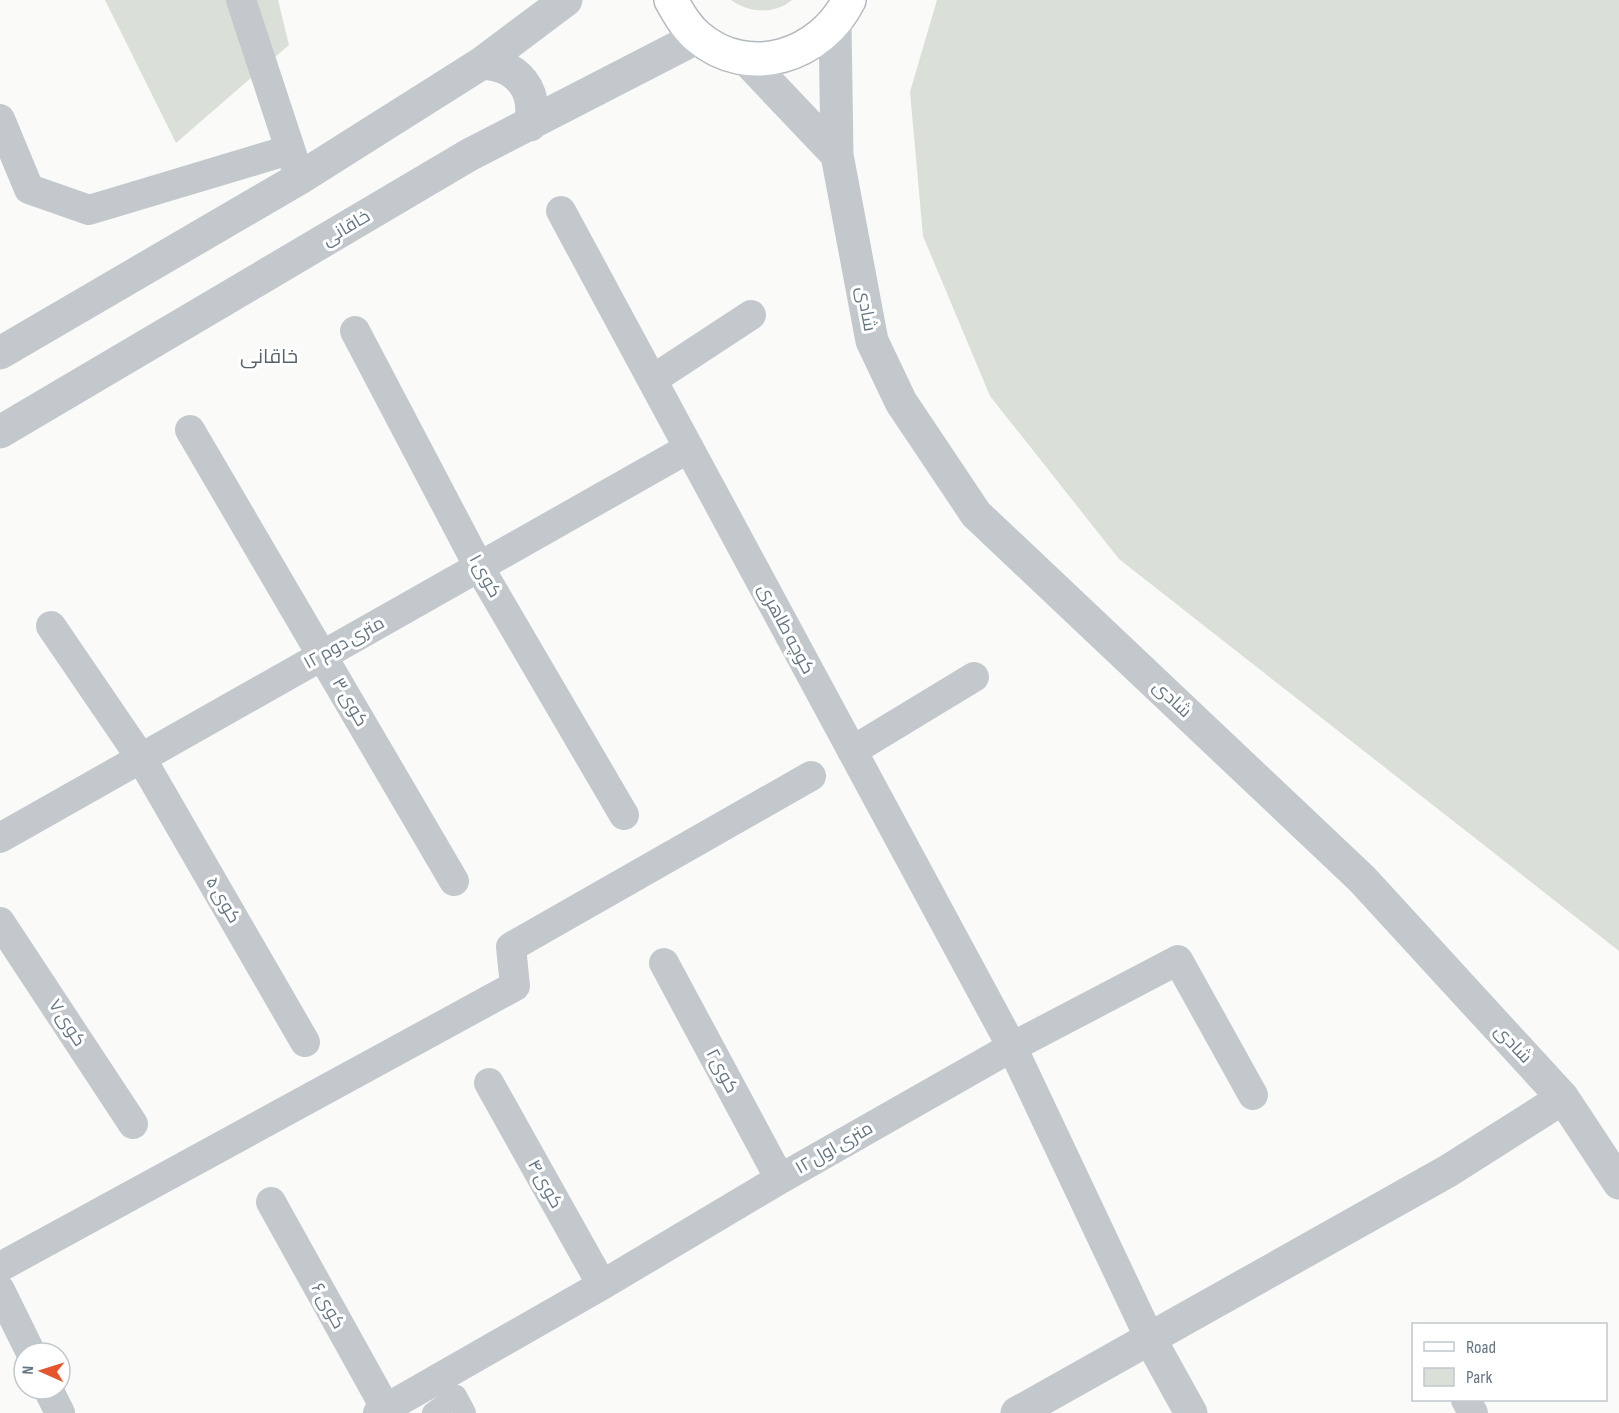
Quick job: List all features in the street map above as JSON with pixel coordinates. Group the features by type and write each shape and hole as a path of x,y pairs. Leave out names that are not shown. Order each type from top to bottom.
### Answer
{"main road":[{"path":"671,0 681,19 698,37 720,51 745,58 770,59 795,53 817,41 842,11"}],"street":[{"path":"242,0 295,164"},
{"path":"0,352 295,164 482,63 566,0"},
{"name":"شادی","path":"842,11 837,155 872,341 902,402 976,514 1362,879 1563,1098 1619,1183"},
{"name":"خاقانی","path":"0,432 469,155 698,37"},
{"path":"745,58 837,155"},
{"path":"482,63 504,67 523,81 532,102 530,125"},
{"path":"0,119 29,189 89,210 295,164"},
{"name":"کوچه طاهری","path":"561,211 1012,1047"},
{"path":"652,380 751,315"},
{"name":"کوی ۱","path":"355,331 479,567 624,815"},
{"name":"کوی ۳","path":"190,430 454,881"},
{"name":"۱۲ متری دوم","path":"0,838 688,448"},
{"name":"کوی ۵","path":"51,626 141,758 304,1042"},
{"path":"852,751 974,677"},
{"path":"0,1266 515,986 511,947 811,776"},
{"name":"کوی ۷","path":"0,922 133,1124"},
{"name":"۱۲ متری اول","path":"382,1411 1012,1047 1178,960 1253,1095"},
{"name":"کوی۲","path":"664,963 780,1179"},
{"path":"1012,1047 1150,1339 1191,1413"},
{"name":"کوی ۴","path":"489,1083 602,1285"},
{"path":"1017,1413 1448,1171 1563,1098"},
{"name":"کوی ۶","path":"271,1202 382,1411"},
{"path":"0,1290 25,1341"},
{"path":"433,1413 456,1396 465,1413"}],"green space":[{"path":"105,0 278,0 289,45 176,143"},
{"path":"731,0 792,0 770,10 753,10"},
{"path":"937,0 1619,0 1619,951 1119,559 990,396 923,236 910,92"}],"district":[{"name":"خاقانی","path":"269,357"}]}
